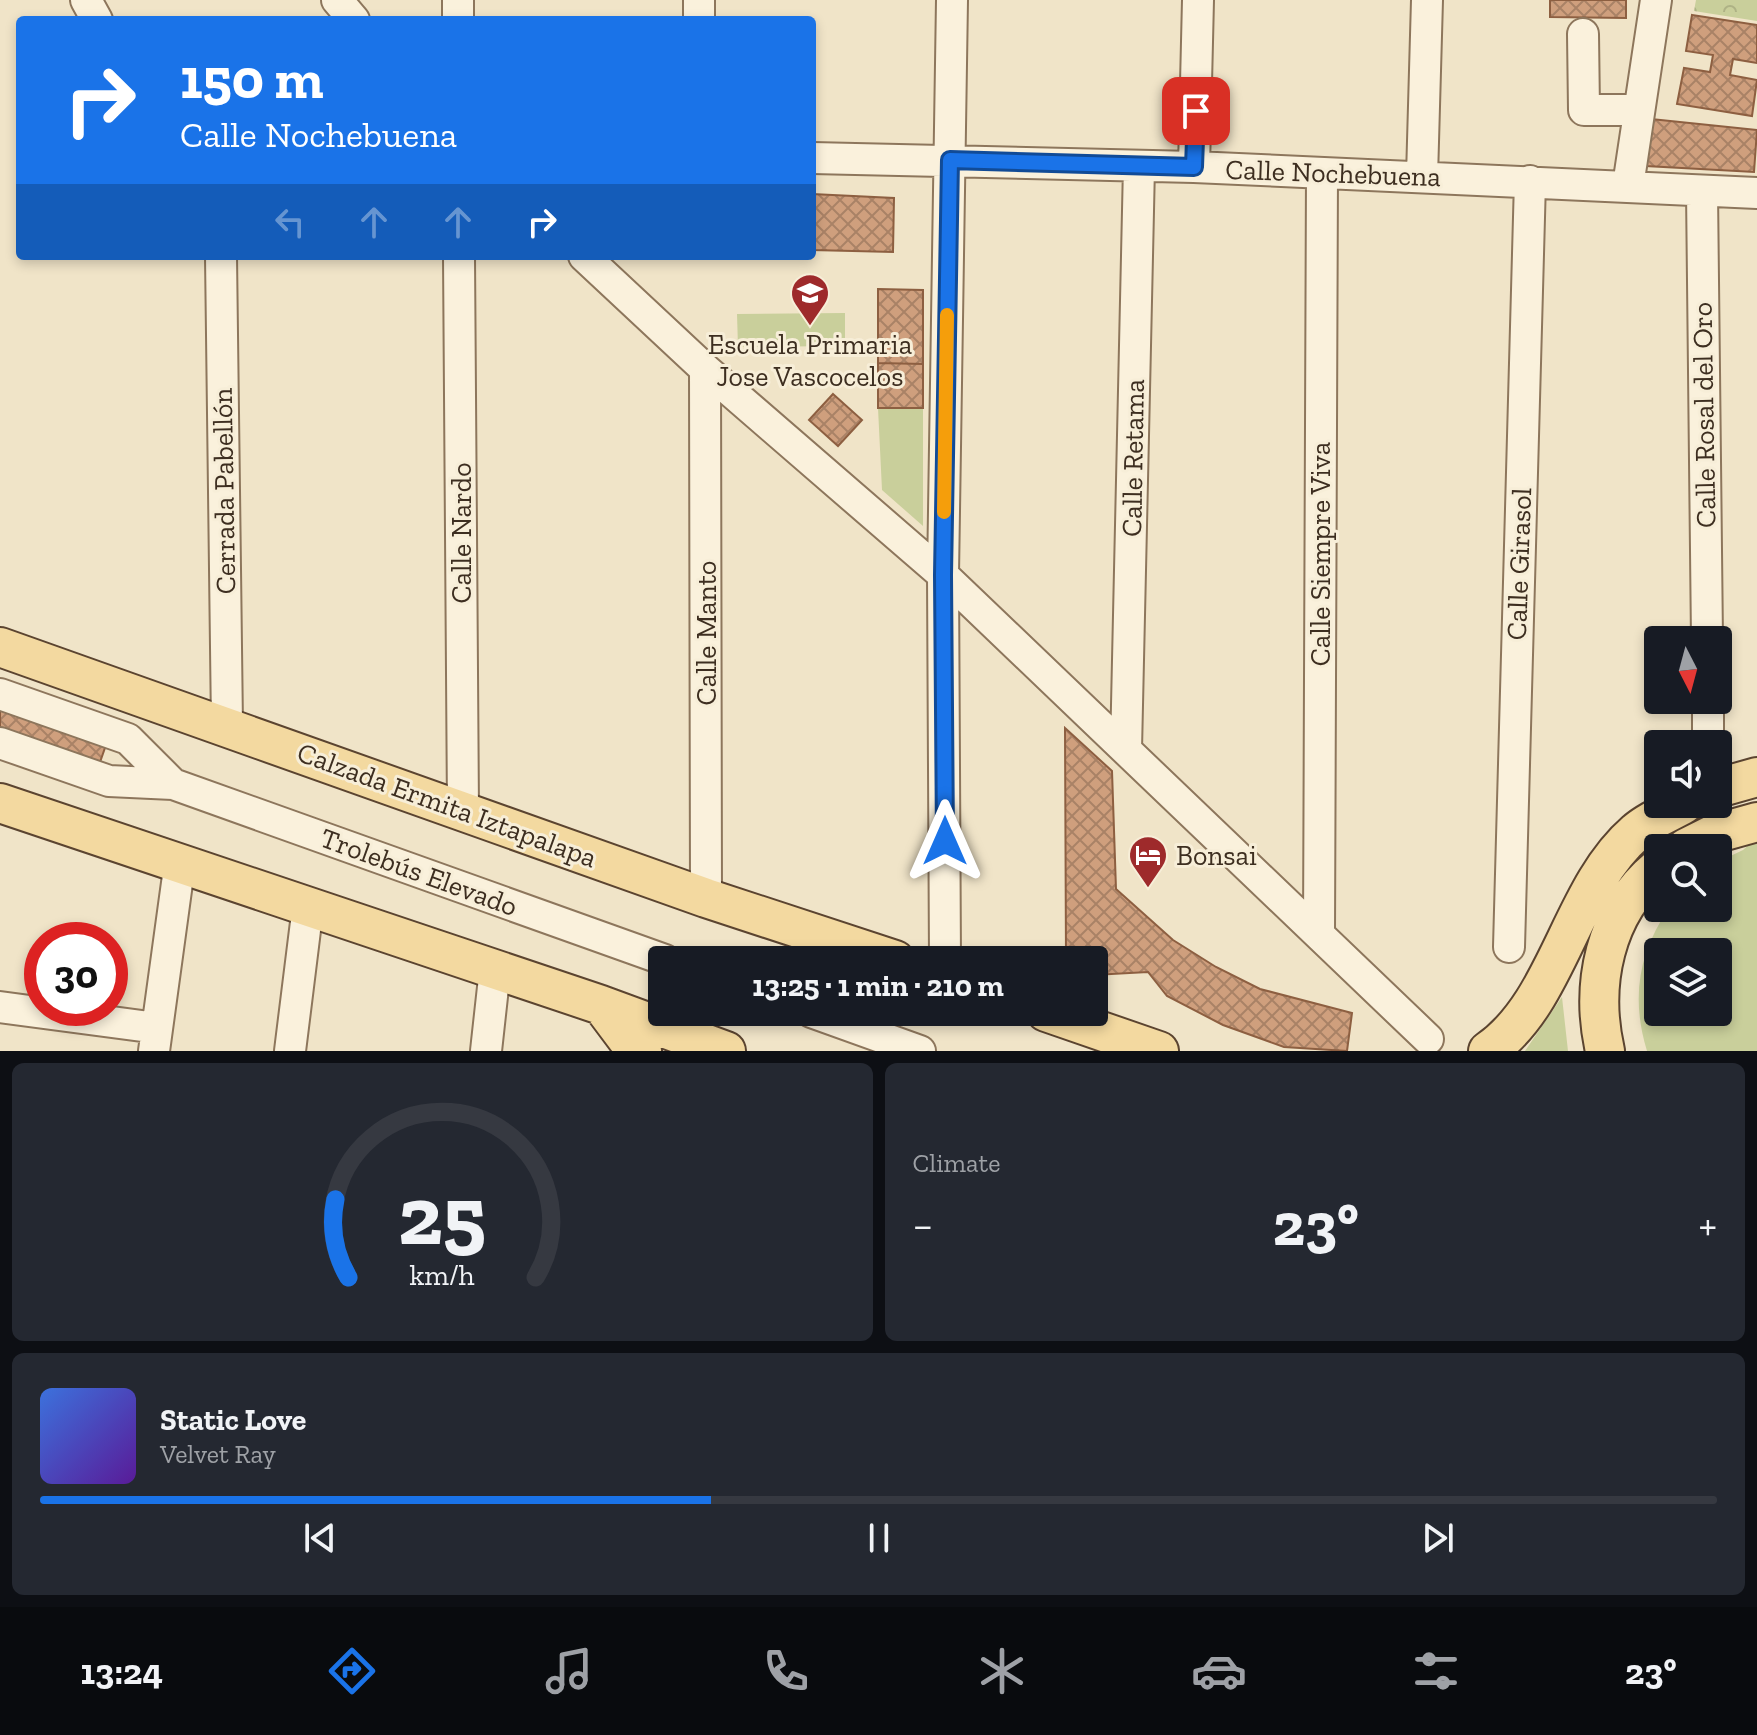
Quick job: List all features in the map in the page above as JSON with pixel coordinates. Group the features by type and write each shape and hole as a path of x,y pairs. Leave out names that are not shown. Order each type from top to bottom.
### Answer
{"main road":[{"name":"Calzada Ermita Iztapalapa","path":"0,647 227,725 706,898 852,946"},
{"path":"1732,784 1757,777"},
{"path":"0,803 601,1005 707,1048"},
{"path":"1488,1051 1525,1012 1600,873 1636,831 1659,818"},
{"path":"1714,834 1757,822"},
{"path":"1605,1051 1599,990 1607,946 1622,910 1644,884"},
{"path":"601,1005 627,1039 642,1051"},
{"path":"1087,1026 1159,1051"}],"street":[{"path":"337,0 351,16"},
{"path":"945,946 943,575 952,0"},
{"path":"1194,167 1198,0"},
{"path":"1422,177 1427,0"},
{"path":"1628,186 1656,0"},
{"path":"1583,34 1584,110 1639,110"},
{"name":"Calle Nochebuena","path":"816,158 1194,167 1757,193"},
{"name":"Calle Retama","path":"1126,750 1139,166"},
{"name":"Calle Siempre Viva","path":"1319,934 1322,173"},
{"name":"Calle Girasol","path":"1509,947 1530,181"},
{"name":"Calle Rosal del Oro","path":"1702,191 1707,626"},
{"name":"Cerrada Pabellón","path":"221,260 227,725"},
{"name":"Calle Nardo","path":"459,260 463,811"},
{"path":"588,260 705,369 943,575 1428,1039"},
{"name":"Calle Manto","path":"705,369 706,898"},
{"name":"Trolebús Elevado","path":"0,694 128,739 173,784"},
{"name":"Trolebús Elevado","path":"0,743 109,781 173,784 648,954"},
{"path":"0,1007 155,1039 180,861"},
{"path":"290,1051 308,906"},
{"path":"486,1051 495,969"},
{"path":"850,1026 920,1051"}],"green space":[{"path":"1696,0 1757,0 1757,21 1694,11"},
{"path":"845,313 845,346 738,347 737,314"},
{"path":"878,408 923,408 923,526 882,490"},
{"path":"1757,837 1757,1051 1647,1051 1639,1013 1644,959 1644,1026 1732,1026 1732,938 1652,938 1660,922 1732,922 1732,855"},
{"path":"1562,997 1568,1051 1525,1051"}],"building":[{"path":"1550,0 1626,0 1626,18 1550,17"},
{"path":"1692,15 1757,25 1757,63 1733,59 1730,75 1757,80 1752,116 1677,104 1684,68 1710,72 1713,55 1686,51"},
{"path":"1651,119 1757,130 1754,172 1646,166"},
{"path":"816,194 894,198 893,252 816,250"},
{"path":"878,289 923,290 923,364 878,363"},
{"path":"878,363 923,364 923,408 878,408"},
{"path":"833,394 862,420 838,446 809,420"},
{"path":"0,705 107,742 99,765 0,731"},
{"path":"1065,728 1112,771 1116,889 1173,940 1216,967 1260,989 1352,1013 1347,1051 1284,1047 1223,1025 1167,996 1148,972 1108,974 1108,946 1066,946"}],"slow traffic":[{"path":"944,512 947,315"}],"place":[{"name":"Escuela Primaria Jose Vascocelos","path":"810,327"},
{"name":"Bonsai","path":"1148,889"}],"route":[{"path":"945,841 943,575 950,160 1194,167 1196,111"}]}
